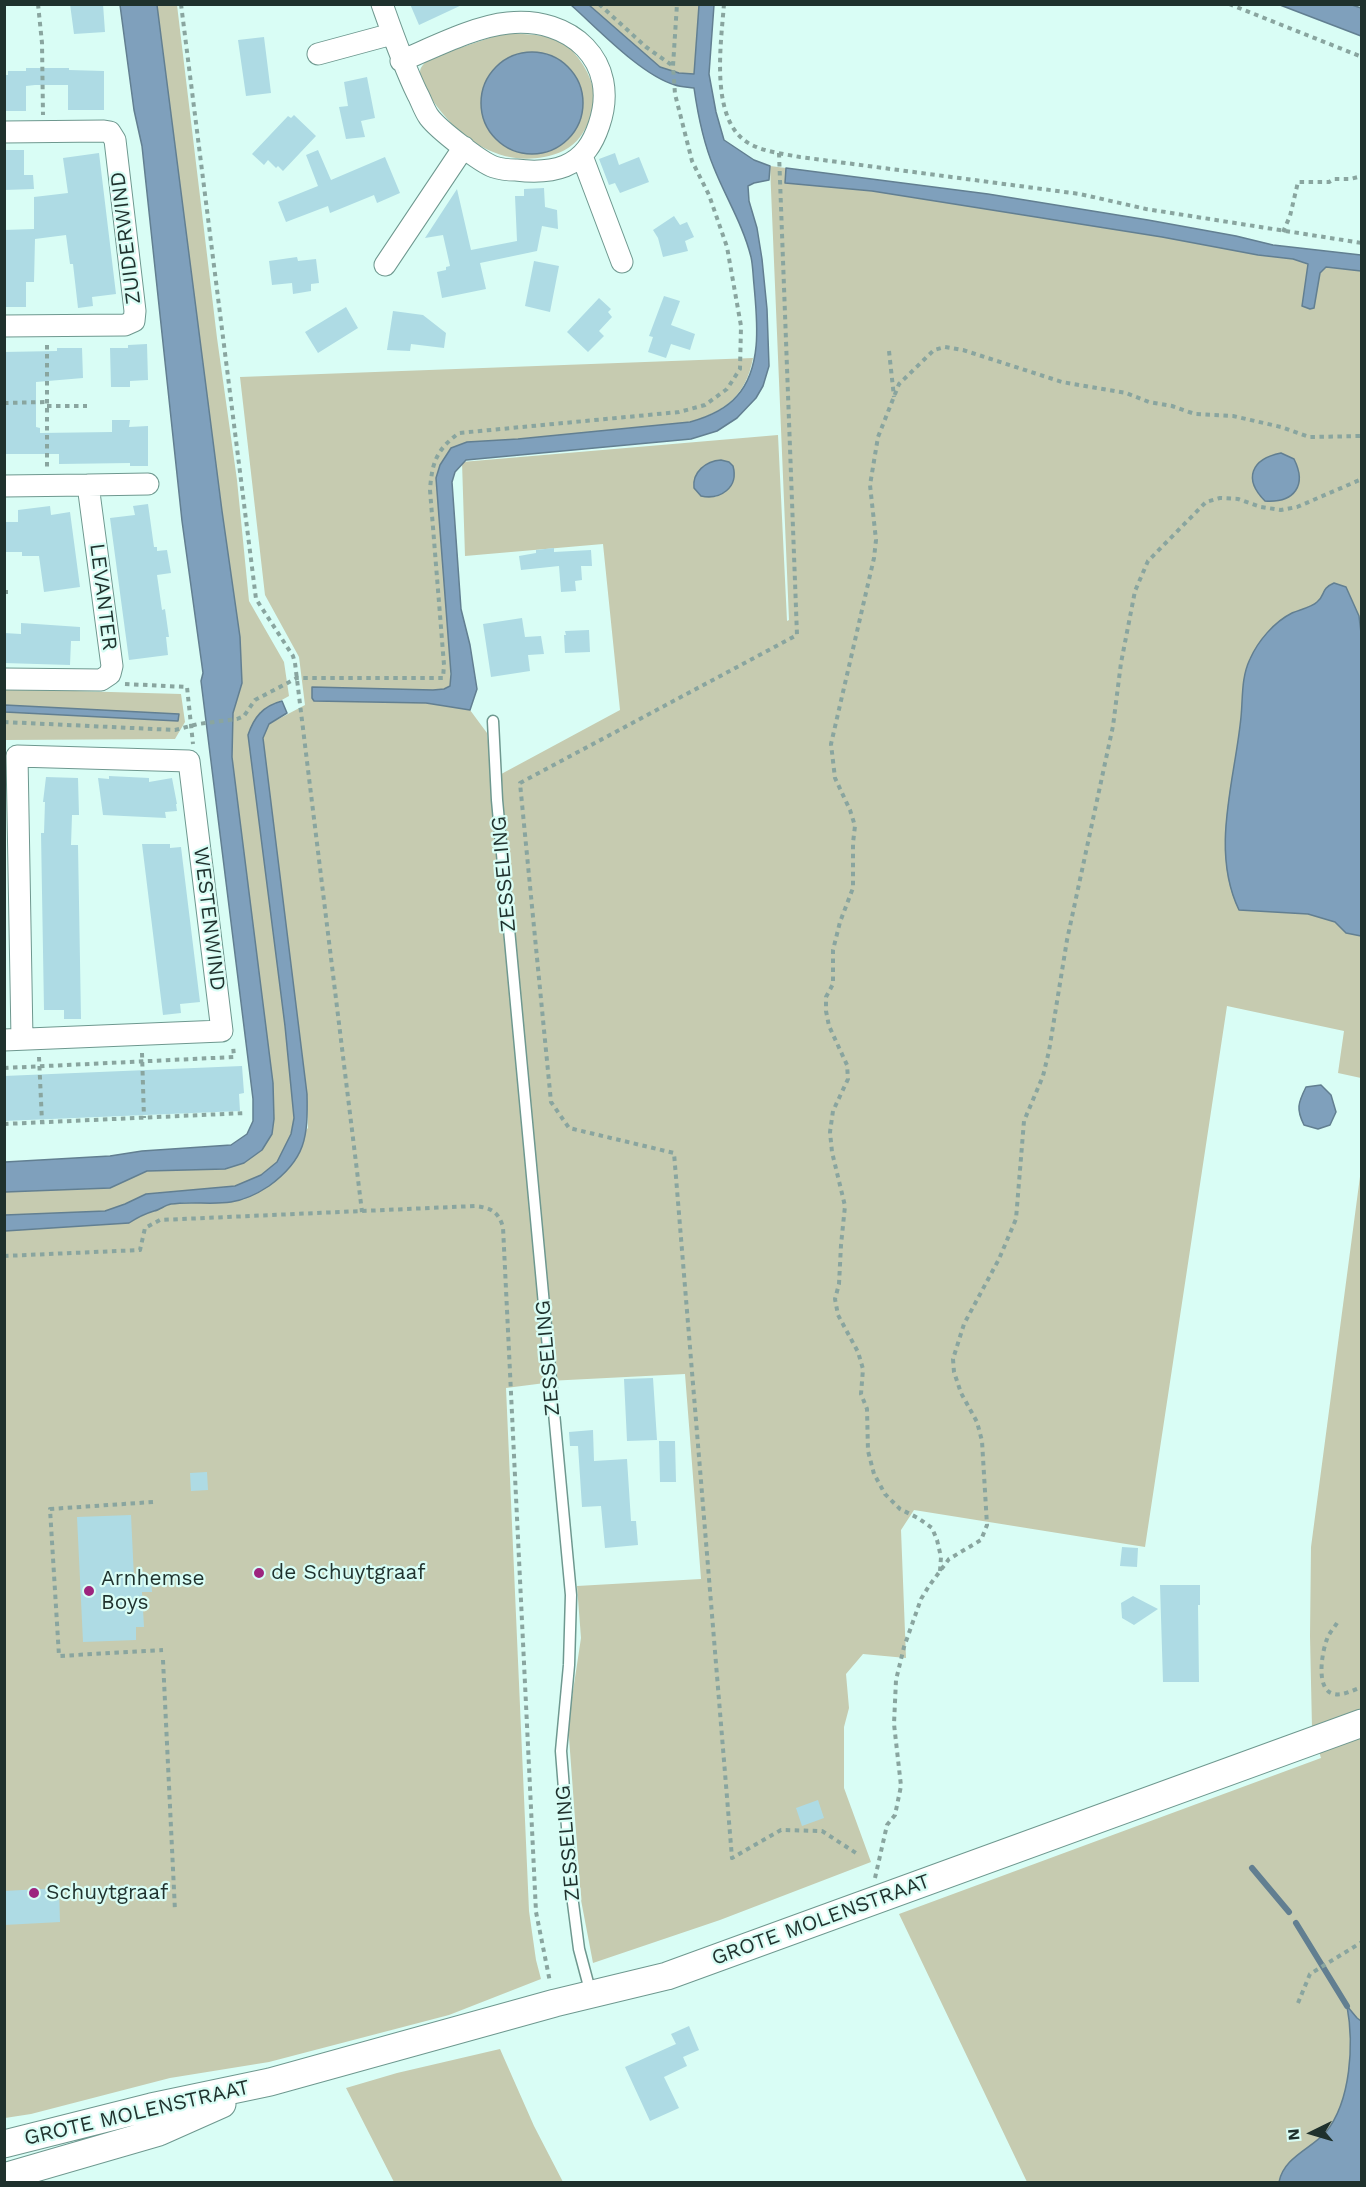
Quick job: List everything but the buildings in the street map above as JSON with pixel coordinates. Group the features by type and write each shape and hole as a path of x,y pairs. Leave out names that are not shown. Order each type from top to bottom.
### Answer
{"street":[{"path":"382,4 401,61 429,117 464,147 493,167 531,172 566,165 582,156 594,141 602,118 604,85 600,70 594,58 579,41 560,29 527,23 506,23 401,61"},
{"path":"318,54 392,34"},
{"name":"ZUIDERWIND","path":"4,132 110,132 115,140 135,311 134,321 125,325 4,326"},
{"path":"385,266 464,147"},
{"path":"582,156 622,262"},
{"path":"4,486 148,484"},
{"name":"LEVANTER","path":"4,679 101,680 110,674 112,666 88,485"},
{"path":"189,761 17,756 22,1039 222,1031"},
{"name":"WESTENWIND","path":"189,761 222,1031"},
{"name":"GROTE MOLENSTRAAT","path":"4,2144 151,2107 270,2082 591,1994 667,1976 1362,1723"},
{"name":"GROTE MOLENSTRAAT","path":"4,2177 159,2132 270,2082"}],"lane":[{"name":"ZESSELING","path":"493,721 497,800 571,1595 569,1665 561,1751 573,1903 579,1949 591,1994"}],"path":[{"path":"38,4 42,43 43,131"},
{"path":"181,4 255,599 293,656 297,678 362,1212"},
{"path":"599,4 646,47 674,66"},
{"path":"4,722 175,730 198,724 237,719 244,716 255,700 297,678 443,678 430,490 432,466 449,441 459,433 679,412 705,405 727,389 740,369 741,326 727,247 709,195 692,161 675,94 677,4"},
{"path":"724,4 721,89 729,122 736,134 750,144 800,157 1080,194 1146,209 1362,243"},
{"path":"1229,4 1362,57"},
{"path":"779,153 797,635 520,783 551,1102 569,1128 674,1153 732,1858 781,1830 822,1831 856,1853"},
{"path":"1283,232 1290,216 1298,182 1329,182 1334,179 1362,176"},
{"path":"47,326 48,485"},
{"path":"940,1571 941,1557 932,1528 900,1509 885,1494 874,1474 868,1451 867,1409 861,1394 863,1369 858,1352 838,1315 835,1299 839,1284 845,1206 832,1152 830,1132 833,1111 848,1079 847,1065 829,1026 826,997 833,984 833,950 840,922 854,888 855,826 835,778 831,744 871,575 876,540 870,485 878,437 899,384 923,358 934,350 945,347 963,350 1062,382 1126,393 1149,402 1172,406 1195,414 1233,417 1281,427 1309,437 1362,436"},
{"path":"889,351 894,398"},
{"path":"4,403 87,406"},
{"path":"874,1886 887,1825 895,1815 901,1786 894,1724 896,1680 904,1647 921,1599 940,1571 950,1559 981,1540 987,1525 982,1441 977,1422 961,1393 954,1372 953,1359 964,1324 999,1259 1016,1219 1024,1121 1043,1076 1049,1051 1066,939 1113,726 1126,631 1137,584 1148,561 1206,502 1220,498 1281,510 1297,507 1362,479"},
{"path":"110,674 121,683 187,687 195,753 189,761"},
{"path":"4,1068 234,1058 231,1030 222,1031"},
{"path":"141,1034 144,1118"},
{"path":"22,1039 40,1067 42,1122"},
{"path":"4,1124 246,1113"},
{"path":"4,1256 140,1250 145,1228 160,1220 475,1206 488,1208 500,1217 503,1227 536,1912 550,1983"},
{"path":"153,1502 50,1509 57,1634 59,1656 163,1650"},
{"path":"1337,1623 1328,1637 1323,1655 1322,1673 1325,1688 1336,1695 1362,1687"},
{"path":"163,1660 174,1911"},
{"path":"1298,2003 1310,1974 1362,1942"}],"green space":[{"path":"157,5 177,5 217,338 237,480 249,601 284,662 289,696 260,712 294,1118 291,1134 277,1162 261,1175 235,1186 146,1194 105,1211 5,1215 5,1192 110,1188 147,1171 225,1169 262,1150 272,1134 274,1119 273,1083 232,757 233,713 242,683 240,637"},
{"path":"589,5 699,5 694,74 680,73 660,67"},
{"path":"504,33 541,36 563,41 570,47 589,77 594,95 593,113 577,141 559,153 527,159 496,153 467,137 455,127 433,101 420,80 421,68 430,58","holes":["552,56 568,67 512,150 496,139"]},
{"path":"770,166 786,168 786,183 872,191 1293,259 1308,264 1314,308 1320,273 1326,267 1361,271 1361,1078 1338,1073 1344,1031 1227,1006 1145,1547 914,1510 901,1530 906,1658 863,1654 846,1674 849,1708 844,1727 844,1788 871,1862 720,1920 593,1963 581,1900 568,1724 581,1638 577,1586 701,1579 685,1374 548,1381 530,1202 545,1383 506,1388 529,1911 541,1979 449,2015 269,2062 170,2078 31,2114 5,2118 5,1231 129,1223 142,1213 155,1211 168,1204 229,1202 245,1199 308,1128 307,1094 263,738 269,724 305,705 299,657 265,595 240,377 753,358 745,382 732,400 714,413 690,422 467,442 452,448 450,686 444,689 314,701 426,703 470,710 487,733 492,779 620,710 603,544 465,556 462,462 778,435 787,621 789,620","holes":["695,477 725,492 715,497 694,488"]},
{"path":"5,689 181,694 185,722 175,739 5,740"},
{"path":"1361,1169 1361,2182 1027,2182 899,1914 1321,1758 1312,1728 1311,1547"},
{"path":"500,2049 534,2126 563,2182 394,2182 346,2088 397,2073"}],"water":[{"path":"120,5 157,5 240,637 242,683 233,713 232,757 273,1083 274,1119 272,1134 262,1150 244,1163 225,1169 147,1171 110,1188 5,1192 5,1162 110,1156 142,1151 231,1145 247,1134 253,1121 253,1099 201,681 203,673 182,521 142,146 134,110"},
{"path":"571,5 589,5 660,67 679,73 694,74 699,5 714,5 709,74 724,140 754,160 770,166 769,180 748,186 749,201 757,228 762,259 767,309 769,366 763,386 756,398 737,418 717,431 691,439 466,460 455,472 452,482 461,609 477,689 470,710 426,703 314,701 312,687 433,690 450,686 451,674 436,478 440,465 451,448 467,442 690,422 710,415 727,405 737,396 751,371 755,357 757,327 751,257 744,234 707,148 694,88 675,85 648,72"},
{"path":"1280,5 1352,5 1361,8 1361,36"},
{"path":"532,52 551,56 568,67 579,84 583,103 579,122 568,139 551,150 532,154 513,150 496,139 485,122 481,103 485,84 496,67 513,56"},
{"path":"786,168 988,194 1148,220 1273,245 1361,255 1361,271 1326,267 1320,273 1314,308 1310,309 1302,306 1308,264 1293,259 872,191 785,183"},
{"path":"1281,453 1294,459 1298,468 1299,477 1296,490 1284,499 1265,501 1254,485 1252,478 1254,471 1263,460"},
{"path":"721,460 733,466 731,486 715,496 701,496 694,488 695,477 705,465"},
{"path":"1334,583 1346,587 1359,616 1361,633 1361,936 1346,933 1335,922 1308,914 1239,910 1226,863 1227,815 1247,666 1257,645 1273,627 1292,613 1315,604 1325,590"},
{"path":"282,701 287,713 269,724 263,738 307,1094 307,1123 298,1156 291,1166 269,1186 236,1201 171,1204 129,1223 5,1231 5,1215 105,1211 146,1194 235,1186 261,1175 277,1162 291,1134 294,1118 285,1026 248,735 260,713"},
{"path":"5,705 179,714 178,721 5,712"},
{"path":"1321,1085 1331,1095 1336,1112 1330,1125 1318,1129 1304,1125 1299,1106 1306,1087"},
{"path":"1347,2006 1361,2021 1361,2182 1279,2182 1286,2166 1326,2132 1341,2105 1350,2054"}],"waterway":[{"path":"1252,1868 1289,1912"},
{"path":"1296,1923 1347,2006"}],"place":[{"name":"de Schuytgraaf","path":"259,1573"},
{"name":"Arnhemse Boys","path":"89,1591"},
{"name":"Schuytgraaf","path":"34,1893"}]}
